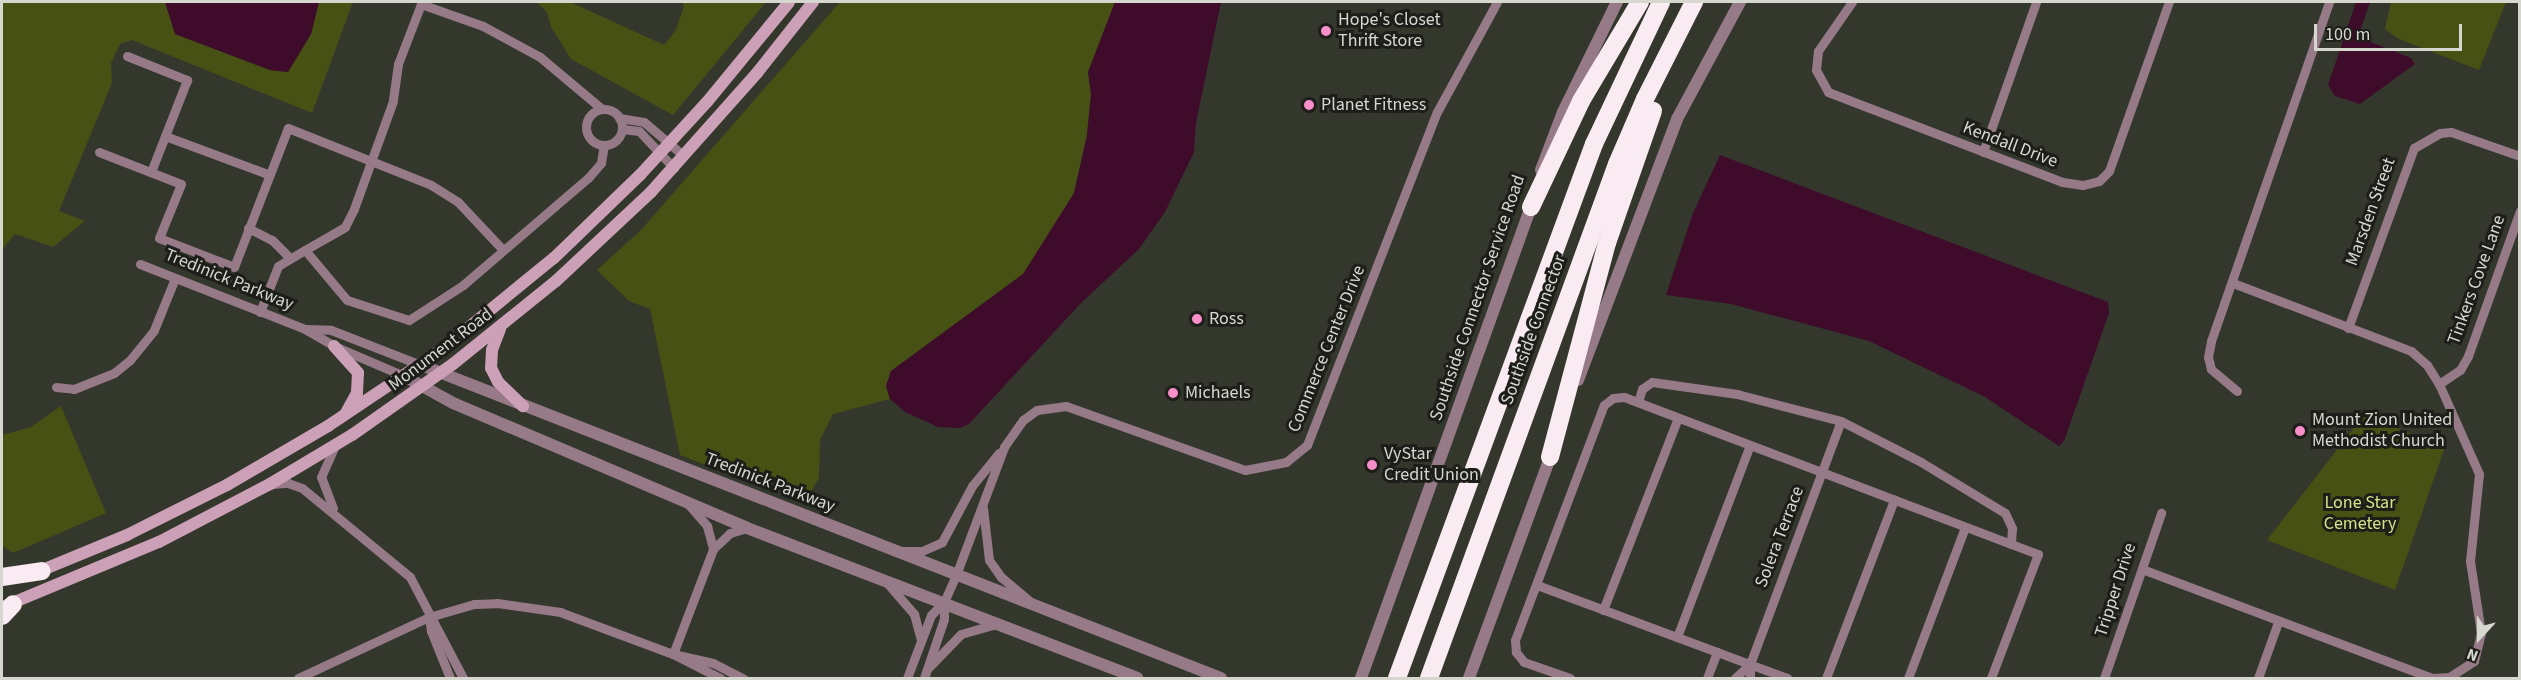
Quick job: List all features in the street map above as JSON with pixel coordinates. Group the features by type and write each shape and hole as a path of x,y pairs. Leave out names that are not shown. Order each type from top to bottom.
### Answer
{"highway":[{"path":"1531,207 1581,101 1640,2"},
{"name":"Southside Connector","path":"1397,678 1594,144 1661,2"},
{"name":"Southside Connector","path":"1429,678 1617,164 1645,99 1694,2"},
{"path":"1550,457 1606,243 1665,81 1704,2"},
{"path":"2,577 42,571"}],"main road":[{"name":"Monument Road","path":"2,586 42,571 175,512 345,416 421,365 554,258 660,154 789,2"},
{"name":"Monument Road","path":"5,609 159,542 270,484 334,446 423,386 501,327 612,231 674,168 757,73 813,2"},
{"path":"501,327 492,350 491,368 498,382 523,406"},
{"path":"334,346 358,373 357,393 345,416"}],"street":[{"name":"Commerce Center Drive","path":"907,678 931,615 944,602 956,575 1004,447 1023,420 1037,410 1054,405 1066,406 1245,470 1275,466 1298,454 1314,435 1437,112 1497,2"},
{"name":"Southside Connector Service Road","path":"1361,678 1563,112 1617,2"},
{"path":"1469,678 1677,119 1740,2"},
{"name":"Kendall Drive","path":"1852,2 1818,51 1816,70 1828,92 2062,182 2083,185 2099,181 2109,171 2169,2"},
{"path":"1983,152 2036,2"},
{"path":"260,312 278,267 289,257 345,227 393,101 398,64 421,4 483,26 540,57 602,109 619,118 644,122 684,156"},
{"path":"2237,391 2219,378 2208,357 2328,4"},
{"path":"127,56 187,80 152,172"},
{"path":"602,109 592,113 586,128 589,138 604,145 614,141 622,129 619,118"},
{"path":"99,152 181,184 159,238 234,267 268,174 288,128 409,174 458,202 503,250"},
{"path":"622,129 639,131 674,168"},
{"name":"Marsden Street","path":"2348,328 2406,161 2414,148 2440,133 2451,132 2520,156"},
{"path":"165,136 268,174"},
{"path":"305,250 347,300 409,320 463,285 588,178 602,163 604,145"},
{"name":"Tinkers Cove Lane","path":"2439,384 2460,370 2468,356 2520,211"},
{"path":"248,228 272,240 289,257"},
{"name":"Tredinick Parkway","path":"140,264 305,329 334,346 405,376 453,403 747,528 1137,678"},
{"path":"56,387 74,389 114,373 130,360 154,330 176,278"},
{"path":"2142,569 2432,678 2449,677 2474,661 2481,633 2470,561 2479,474 2439,384 2427,365 2411,351 2233,283"},
{"name":"Tredinick Parkway","path":"305,329 331,330 1221,678"},
{"path":"1638,402 1642,389 1652,382 1737,394 1841,421 2005,513 2012,528 2011,544"},
{"path":"1570,678 1524,662 1516,652 1515,640 1604,405 1613,398 1638,402 1749,447 2038,554 1991,678"},
{"path":"1604,610 1678,418"},
{"name":"Solera Terrace","path":"1750,678 1750,664 1841,421"},
{"path":"334,446 321,477 322,487 337,516"},
{"path":"894,551 922,551 942,542 972,486 1004,447"},
{"path":"1677,637 1749,447"},
{"path":"270,484 288,483 302,488 410,577 463,678"},
{"path":"1826,678 1894,500"},
{"path":"687,502 707,526 713,549"},
{"path":"983,502 988,560 1001,577 1036,606"},
{"name":"Tripper Drive","path":"2104,678 2161,513"},
{"path":"1908,678 1965,527"},
{"path":"673,654 713,549 730,533 747,528"},
{"path":"882,579 914,614 921,640"},
{"path":"1537,585 1787,678"},
{"name":"Commerce Center Drive","path":"924,678 944,620 944,602"},
{"path":"300,678 429,617 474,604 532,605 673,654 703,660 743,678"},
{"path":"429,617 431,631 450,678"},
{"path":"2258,678 2278,622"},
{"path":"928,668 960,634 999,624"},
{"path":"1707,678 1717,652"},
{"path":"673,654 720,678"},
{"name":"Solera Terrace","path":"1735,678 1750,664"}],"green space":[{"path":"2,2 165,2 175,34 270,70 288,72 311,34 319,2 353,2 312,113 132,40 120,44 111,63 112,83 59,211 85,221 53,247 15,234 2,250"},
{"path":"537,2 570,2 664,45 676,30 684,6 681,2 766,2 673,115 571,59 551,27 547,12"},
{"path":"840,2 1115,2 1088,72 1091,94 1087,135 1074,193 1050,236 1023,274 891,371 886,386 890,399 833,414 820,440 819,478 812,490 806,492 766,479 734,476 680,455 650,309 629,301 597,270 641,230"},
{"path":"2391,2 2506,2 2479,70 2399,39 2385,29"},
{"path":"61,406 106,513 13,553 2,545 2,435 31,427"},
{"name":"Lone Star Cemetery","path":"2364,415 2445,447 2395,590 2267,540"}],"shaded area":[{"path":"165,2 319,2 311,34 288,72 270,70 175,34"},
{"path":"1115,2 1221,2 1196,123 1194,152 1165,212 1139,249 1080,304 969,424 960,428 938,427 905,412 890,399 886,386 891,371 1023,274 1074,193 1087,135 1091,94 1088,72"},
{"path":"2356,2 2370,2 2360,31 2363,39 2411,58 2415,64 2360,104 2335,96 2328,85"},
{"path":"1720,155 2108,302 2109,313 2064,441 2059,446 1985,397 1869,341 1731,304 1666,295 1693,213"}],"place":[{"name":"Hope's Closet Thrift Store","path":"1326,31"},
{"name":"Planet Fitness","path":"1309,105"},
{"name":"Ross","path":"1197,319"},
{"name":"Michaels","path":"1173,393"},
{"name":"Mount Zion United Methodist Church","path":"2300,431"},
{"name":"VyStar Credit Union","path":"1372,465"}]}
